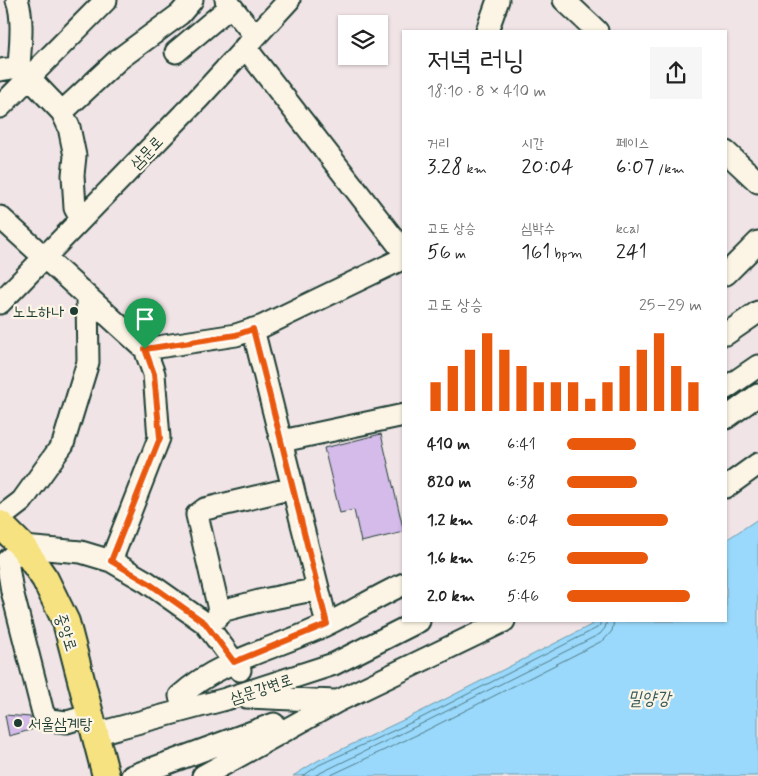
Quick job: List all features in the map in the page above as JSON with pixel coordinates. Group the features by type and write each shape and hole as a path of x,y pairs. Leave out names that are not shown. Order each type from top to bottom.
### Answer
{"main road":[{"name":"중앙로","path":"0,524 23,547 45,579 66,622 98,745"}],"street":[{"path":"0,107 16,71 20,6 17,0"},
{"path":"16,71 106,0"},
{"path":"62,112 119,59 180,14 192,0"},
{"name":"삼문로","path":"0,303 199,98 289,0"},
{"path":"487,30 498,0"},
{"path":"564,0 596,30"},
{"path":"176,52 228,3 250,41 402,249"},
{"path":"16,71 62,112 69,127 74,156 75,208 81,219"},
{"path":"727,153 758,182"},
{"path":"0,217 145,349 154,374 160,438 111,561"},
{"path":"727,273 758,242"},
{"path":"145,349 236,335 263,326 402,259"},
{"path":"0,518 22,501 63,444 88,362 87,296"},
{"path":"727,333 758,312"},
{"path":"253,329 327,624"},
{"path":"727,387 758,366"},
{"path":"727,417 758,395"},
{"path":"282,441 402,415"},
{"path":"727,486 758,464"},
{"path":"237,666 213,620 197,515 205,509 293,488"},
{"path":"23,547 81,552 111,561 147,582 205,623 213,620 225,610 318,589"},
{"name":"삼문강변로","path":"23,547 8,561 12,590 43,713 49,720 67,722 98,745 183,710 334,664 417,622"},
{"path":"183,710 180,696 190,687 327,624 402,585"},
{"path":"203,776 336,702 502,622"},
{"path":"234,696 336,702"},
{"path":"132,776 336,702"}],"water":[{"name":"밀양강","path":"758,519 758,776 293,776 317,761 418,713 597,622 727,622 727,539"}],"building":[{"path":"381,434 402,523 402,532 361,542 354,510 340,513 324,448"},
{"path":"5,715 30,717 34,729 9,736"}],"place":[{"name":"노노하나","path":"74,311"},
{"name":"서울삼계탕","path":"18,723"}],"route":[{"path":"253,329 327,624 234,662 205,623 147,582 111,561 160,438 154,374 145,349 236,335 253,329"}]}
